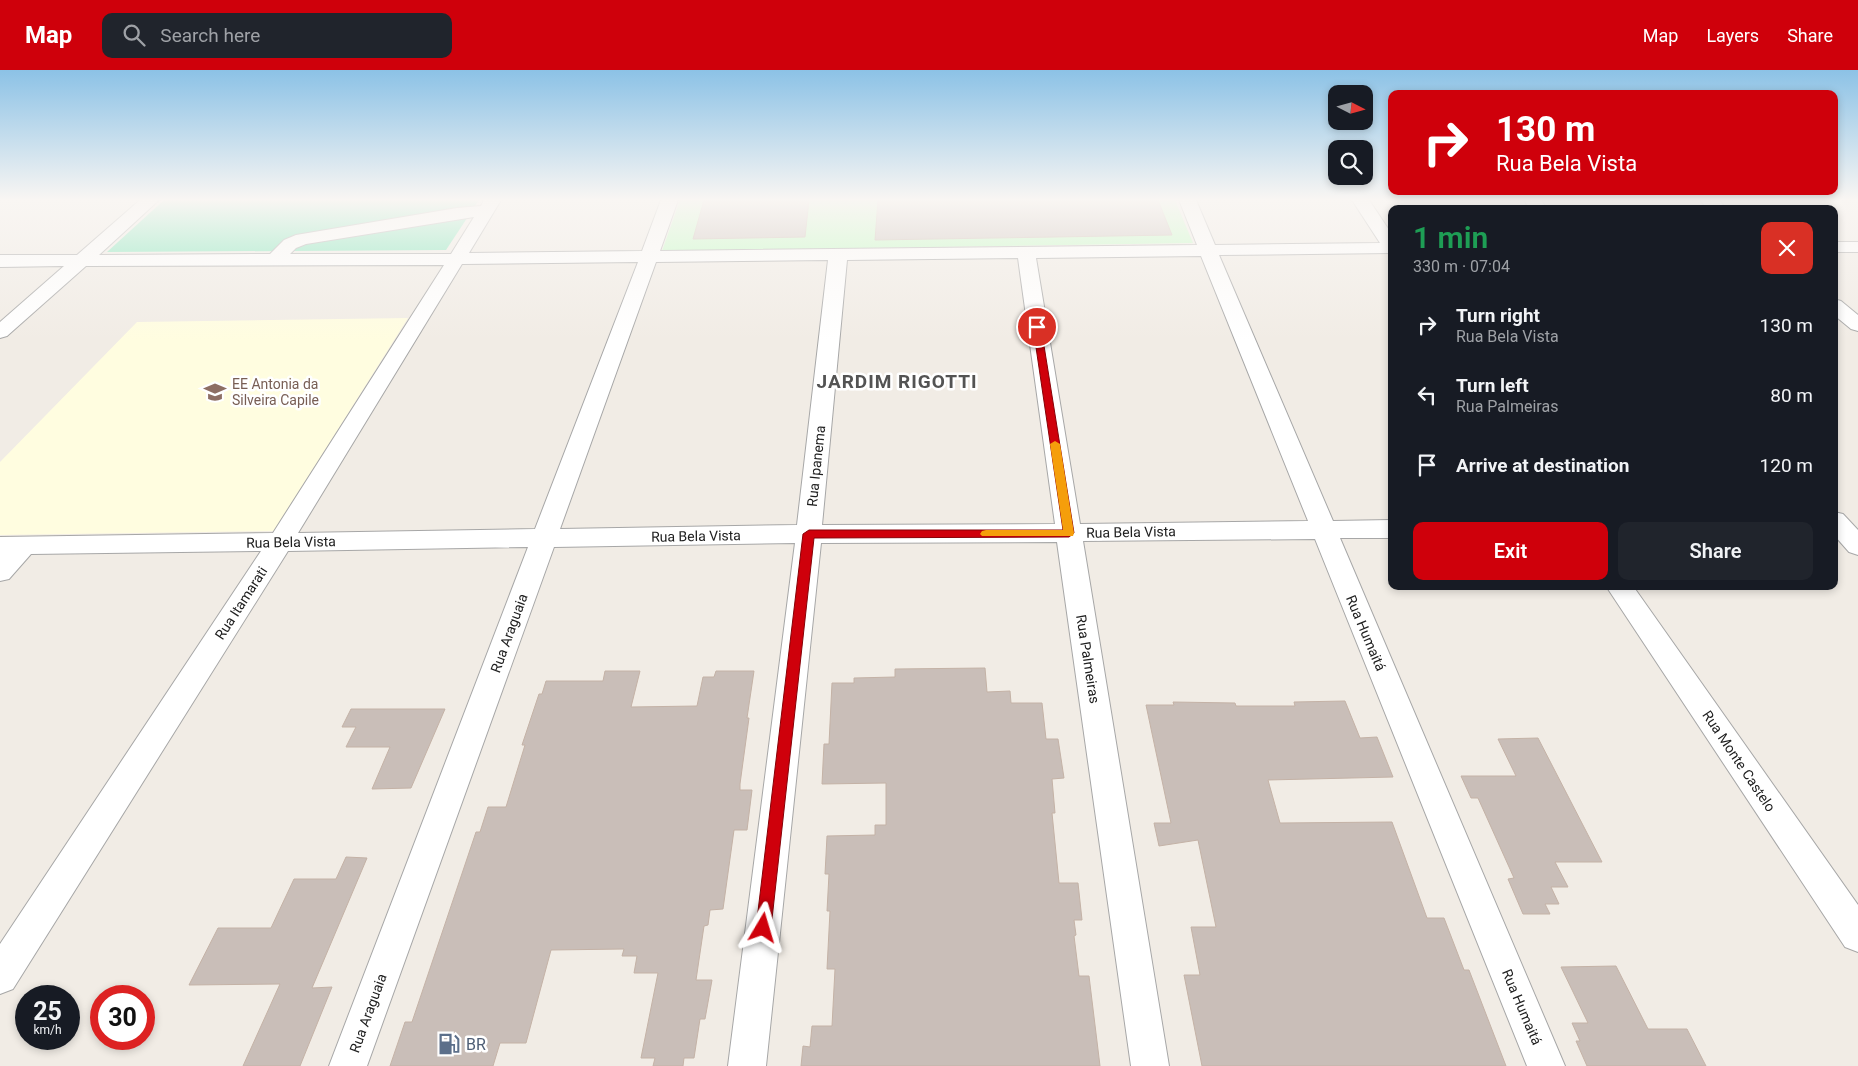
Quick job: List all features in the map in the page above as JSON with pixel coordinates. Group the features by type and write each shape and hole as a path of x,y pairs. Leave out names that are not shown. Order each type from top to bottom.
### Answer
{"street":[{"path":"0,332 98,246"},
{"path":"274,260 288,246"},
{"name":"Rua Itamarati","path":"0,976 280,542 464,246"},
{"name":"Rua Araguaia","path":"348,1066 653,246"},
{"path":"0,261 456,259 1388,247"},
{"path":"1838,247 1858,247"},
{"name":"Rua Humaitá","path":"1208,249 1546,1066"},
{"name":"Rua Palmeiras","path":"1026,252 1150,1066"},
{"name":"Rua Ipanema","path":"747,1066 809,534 838,254"},
{"path":"1838,308 1858,325"},
{"path":"1838,520 1858,520"},
{"path":"1838,524 1858,546"},
{"name":"Rua Bela Vista","path":"12,546 544,540 809,534 1069,533 1388,528"},
{"path":"0,572 12,546"},
{"name":"Rua Monte Castelo","path":"1622,590 1858,935"}],"shaded area":[{"name":"EE Antonia da Silveira Capile","path":"408,318 274,531 0,535 0,462 137,322"}],"green space":[{"path":"113,246 448,246 446,250 107,252"},
{"path":"664,246 962,246 662,251"}],"building":[{"path":"985,668 987,692 1010,691 1011,703 1042,703 1046,739 1058,739 1064,778 1052,779 1055,813 1052,813 1059,883 1078,883 1082,920 1074,920 1076,935 1074,936 1079,976 1089,976 1100,1066 801,1066 803,1046 810,1047 812,1026 832,1026 835,969 827,969 830,911 827,911 829,874 825,874 827,836 875,835 875,825 886,825 886,783 822,784 824,744 829,744 832,683 854,683 854,678 895,677 895,669"},
{"path":"605,671 640,671 631,707 697,706 703,677 714,677 716,671 754,671 740,784 740,790 752,790 747,830 734,830 723,909 710,910 708,925 704,926 696,980 712,980 705,1019 700,1019 694,1058 684,1058 683,1066 653,1066 655,1058 641,1058 658,973 634,973 637,956 622,956 624,949 551,950 526,1043 500,1043 493,1066 390,1066 405,1022 412,1022 476,832 480,832 488,807 506,807 525,745 522,745 539,694 542,694 546,681 603,681"},
{"path":"1345,701 1360,738 1377,737 1393,777 1268,780 1280,823 1392,822 1427,918 1444,918 1464,970 1469,970 1506,1066 1202,1066 1184,975 1200,975 1191,927 1216,927 1198,840 1159,846 1154,823 1171,823 1146,705 1174,705 1173,702 1235,703 1236,706 1295,706 1294,702"},
{"path":"351,709 445,709 411,788 372,789 390,747 346,747 356,727 342,727"},
{"path":"1538,738 1602,862 1555,862 1568,887 1551,887 1559,904 1545,904 1550,914 1523,914 1508,879 1514,878 1478,798 1471,798 1461,776 1516,776 1498,739"},
{"path":"346,857 367,858 312,988 332,987 300,1066 243,1066 280,984 189,985 218,928 271,928 294,879 336,879"},
{"path":"1616,966 1648,1029 1687,1029 1706,1066 1587,1066 1576,1041 1580,1041 1572,1023 1588,1023 1561,967"}],"slow traffic":[{"path":"986,534 1069,533 1055,444"}],"place":[{"name":"EE Antonia da Silveira Capile","path":"215,392"},
{"name":"BR","path":"449,1044"}],"district":[{"name":"JARDIM RIGOTTI","path":"897,381"}],"route":[{"path":"763,928 809,534 1069,533 1037,327"}]}
